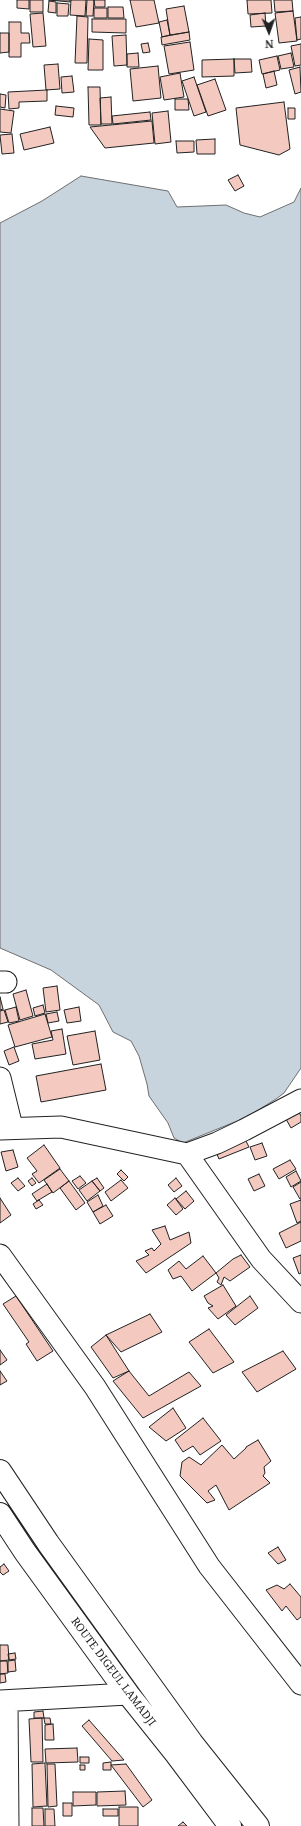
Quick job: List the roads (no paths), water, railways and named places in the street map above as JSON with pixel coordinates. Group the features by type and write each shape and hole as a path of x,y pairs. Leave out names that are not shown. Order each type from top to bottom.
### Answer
{"main road":[{"path":"0,1471 48,1543 192,1743 258,1826"},
{"name":"ROUTE DIGEUL LAMADJI","path":"0,1514 25,1552 128,1694 176,1754 230,1826"}],"street":[{"path":"0,1078 6,1128 61,1127 187,1154 237,1133 301,1100"},
{"path":"187,1154 261,1259 301,1302"},
{"path":"0,1255 95,1387 209,1566 301,1684"},
{"path":"8,1826 4,1701 128,1694"}]}
